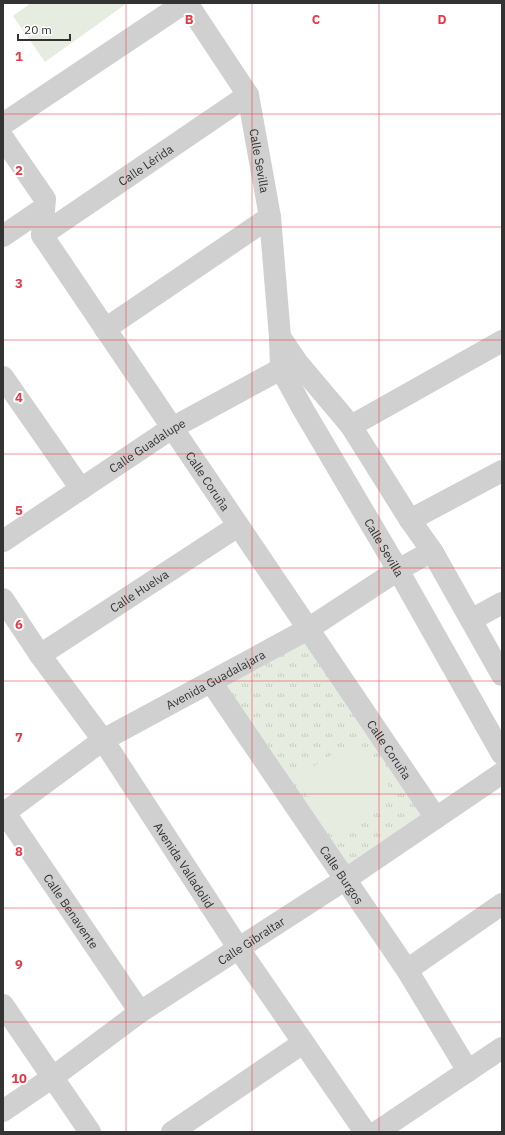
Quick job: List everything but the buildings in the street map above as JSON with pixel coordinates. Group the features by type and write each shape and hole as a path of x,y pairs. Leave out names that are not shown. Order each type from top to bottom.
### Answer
{"street":[{"path":"3,124 184,3"},
{"name":"Calle Sevilla","path":"187,3 248,95 270,217 280,337 304,411 398,570 502,754"},
{"name":"Calle Lérida","path":"42,235 248,95"},
{"path":"3,138 45,199 42,235"},
{"path":"3,236 44,208"},
{"path":"105,329 270,217"},
{"name":"Calle Coruña","path":"42,235 436,818"},
{"path":"351,426 502,341"},
{"path":"289,365 351,426 410,520 432,551 502,675"},
{"name":"Calle Guadalupe","path":"3,541 172,428 289,365"},
{"path":"3,377 81,489"},
{"path":"410,520 502,471"},
{"name":"Calle Huelva","path":"40,655 238,526"},
{"name":"Avenida Guadalajara","path":"4,813 104,740 308,629 398,570 432,551"},
{"name":"Avenida Valladolid","path":"3,599 40,655 104,740 239,949 365,1132"},
{"path":"471,620 502,603"},
{"name":"Calle Burgos","path":"211,682 407,970 468,1071"},
{"name":"Calle Gibraltar","path":"3,1111 53,1077 140,1012 346,879 502,774"},
{"name":"Calle Benavente","path":"4,813 140,1012"},
{"path":"407,970 502,904"},
{"path":"3,1005 90,1132"},
{"path":"172,1132 303,1043"},
{"path":"377,1132 502,1048"}],"green space":[{"path":"31,3 126,4 45,62 13,16"},
{"path":"308,629 436,818 346,879 211,682"},
{"path":"358,739 394,795 331,835 296,777"}]}
